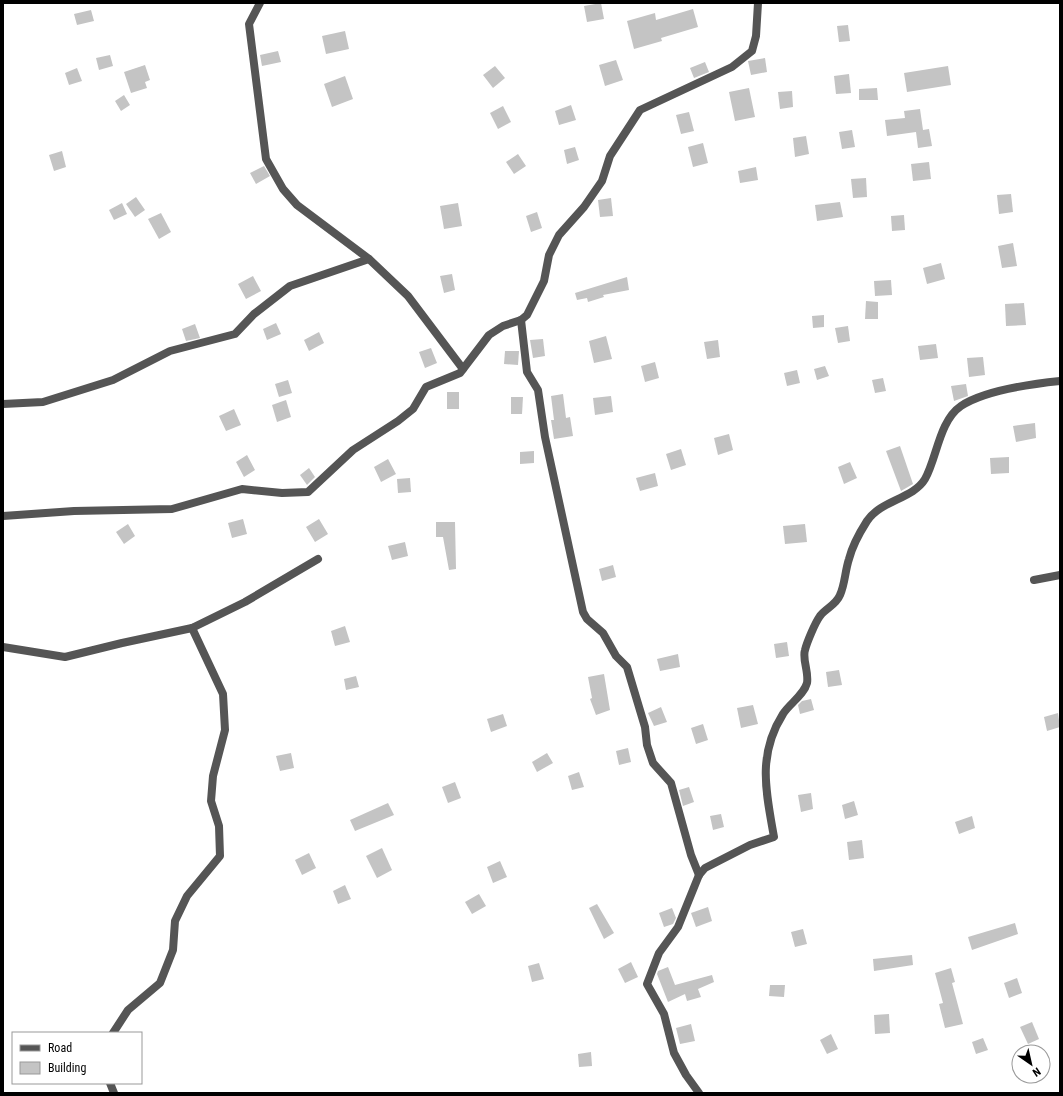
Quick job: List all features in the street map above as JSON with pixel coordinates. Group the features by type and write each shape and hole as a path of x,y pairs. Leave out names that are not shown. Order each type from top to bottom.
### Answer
{"street":[{"path":"260,3 249,24 266,160 283,190 297,205 369,259 408,296 463,369"},
{"path":"3,516 74,511 172,509 242,489 282,493 308,492 353,450 413,409 426,387 460,373 489,334 503,326 521,320 527,315 544,281 549,255 559,235 584,207 602,181 610,156 640,110 732,67 752,51 756,36 758,3"},
{"path":"3,404 43,402 113,380 170,351 235,334 254,314 290,286 369,259"},
{"path":"521,320 526,372 538,390 545,437 583,612 587,619 603,633 616,656 627,667 645,727 647,745 653,764 670,783 691,855 699,875"},
{"path":"699,1093 686,1075 674,1053 664,1014 647,984 659,953 678,927 699,875 705,868 730,854 774,837 767,800 766,755 772,734 783,713 799,696 807,683 804,651 819,617 833,605 841,594 849,558 867,522 875,512 917,488 925,479 946,426 959,407 975,398 1032,384 1060,381"},
{"path":"3,647 66,657 192,628 245,602 318,559"},
{"path":"1034,580 1060,575"},
{"path":"114,1032 128,1010 160,983 173,950 175,921 186,896 220,856 219,826 211,801 212,776 225,730 223,694 205,660 192,628"}],"building":[{"path":"601,3 604,19 587,22 584,6"},
{"path":"693,9 698,27 661,38 662,41 634,49 627,21 655,13 656,20"},
{"path":"91,10 94,21 77,25 74,14"},
{"path":"848,25 850,41 839,42 837,26"},
{"path":"345,31 349,49 326,54 322,36"},
{"path":"278,51 281,62 262,66 260,55"},
{"path":"110,55 113,66 99,70 96,58"},
{"path":"765,58 767,72 751,75 748,61"},
{"path":"616,60 623,80 605,86 599,65"},
{"path":"705,62 709,72 694,78 690,68"},
{"path":"145,65 150,80 145,82 147,88 131,93 124,72"},
{"path":"495,66 505,78 493,88 483,75"},
{"path":"948,66 951,85 907,92 904,73"},
{"path":"77,68 82,81 69,85 65,73"},
{"path":"849,74 851,93 836,94 834,76"},
{"path":"345,76 353,99 332,107 324,84"},
{"path":"749,88 755,117 735,121 729,92"},
{"path":"877,88 878,100 859,100 859,89"},
{"path":"792,91 793,107 780,109 778,92"},
{"path":"124,95 130,105 121,111 115,101"},
{"path":"571,105 576,120 559,125 555,111"},
{"path":"503,106 511,122 498,129 490,113"},
{"path":"920,109 923,130 929,129 932,146 918,148 916,132 887,136 885,120 905,118 904,111"},
{"path":"689,112 694,131 681,134 676,115"},
{"path":"852,130 855,147 842,149 839,132"},
{"path":"806,136 809,154 795,157 793,138"},
{"path":"703,143 708,163 693,167 688,147"},
{"path":"575,147 579,160 567,164 564,150"},
{"path":"62,151 66,167 54,171 49,155"},
{"path":"518,154 526,166 514,174 506,162"},
{"path":"929,162 931,179 913,181 911,164"},
{"path":"264,166 270,176 256,184 250,173"},
{"path":"756,167 758,180 740,183 738,171"},
{"path":"866,178 867,197 853,198 851,179"},
{"path":"1011,194 1013,212 999,214 997,195"},
{"path":"136,197 145,210 135,217 126,204"},
{"path":"611,198 613,216 600,217 598,200"},
{"path":"840,202 843,217 817,221 815,205"},
{"path":"122,203 127,214 114,220 109,210"},
{"path":"458,203 462,226 444,229 440,206"},
{"path":"537,212 542,228 531,232 526,216"},
{"path":"161,213 171,232 159,239 148,219"},
{"path":"904,215 905,230 892,231 891,216"},
{"path":"1013,243 1017,266 1002,268 998,246"},
{"path":"941,263 945,279 927,284 923,268"},
{"path":"452,274 455,290 444,293 440,276"},
{"path":"253,276 261,291 246,299 238,284"},
{"path":"627,277 629,290 603,295 604,297 588,302 587,298 577,300 575,293"},
{"path":"891,280 892,295 875,296 874,281"},
{"path":"866,301 878,302 878,319 865,319"},
{"path":"1024,303 1026,325 1006,326 1005,304"},
{"path":"824,315 824,327 813,328 812,316"},
{"path":"276,323 281,334 267,340 263,329"},
{"path":"195,324 200,338 186,341 182,329"},
{"path":"848,326 850,341 838,343 835,328"},
{"path":"319,332 324,343 309,351 304,340"},
{"path":"606,336 612,359 594,363 589,341"},
{"path":"543,339 545,356 533,358 530,340"},
{"path":"718,340 720,357 707,359 704,342"},
{"path":"936,344 938,358 920,360 918,346"},
{"path":"431,348 437,363 425,368 419,352"},
{"path":"505,351 519,351 518,365 504,364"},
{"path":"983,357 985,375 969,377 967,358"},
{"path":"655,362 659,378 645,382 641,366"},
{"path":"825,366 829,376 817,380 814,369"},
{"path":"797,370 800,383 787,386 784,373"},
{"path":"883,378 886,391 875,393 872,380"},
{"path":"288,380 292,393 279,397 275,384"},
{"path":"966,384 968,396 954,401 951,386"},
{"path":"447,392 459,392 459,409 447,409"},
{"path":"563,394 566,418 570,417 573,436 554,439 551,420 554,420 551,396"},
{"path":"611,396 613,412 595,415 593,398"},
{"path":"511,397 523,397 522,414 511,414"},
{"path":"286,400 291,417 277,422 272,405"},
{"path":"234,409 241,425 226,431 219,416"},
{"path":"1035,423 1036,438 1016,442 1013,426"},
{"path":"729,434 733,450 718,455 714,438"},
{"path":"900,446 913,484 901,491 886,451"},
{"path":"681,449 686,465 671,470 666,454"},
{"path":"534,451 534,463 520,464 520,452"},
{"path":"247,455 255,470 244,477 236,462"},
{"path":"1009,457 1009,473 991,474 990,458"},
{"path":"388,459 396,474 381,482 374,467"},
{"path":"850,462 857,478 844,484 838,467"},
{"path":"309,468 315,477 307,485 300,475"},
{"path":"655,473 658,486 640,491 636,478"},
{"path":"410,478 411,492 398,493 397,479"},
{"path":"243,519 247,534 232,538 228,523"},
{"path":"319,519 328,534 315,542 306,527"},
{"path":"436,522 455,522 456,569 449,570 443,537 436,537"},
{"path":"128,524 135,536 124,544 116,532"},
{"path":"805,524 807,542 785,544 783,526"},
{"path":"405,542 408,556 392,560 388,546"},
{"path":"613,565 616,577 602,581 599,569"},
{"path":"345,626 350,642 335,646 331,631"},
{"path":"787,642 789,656 776,658 774,644"},
{"path":"678,654 680,667 660,671 657,659"},
{"path":"839,670 842,685 828,687 826,672"},
{"path":"604,674 610,710 596,715 590,699 592,698 588,677"},
{"path":"356,676 359,687 346,690 344,679"},
{"path":"811,699 814,710 800,714 798,705 802,701"},
{"path":"753,705 758,724 741,728 737,708"},
{"path":"661,707 667,722 654,726 648,713"},
{"path":"1058,713 1060,727 1047,731 1044,717"},
{"path":"503,714 507,726 491,732 487,719"},
{"path":"703,724 708,740 696,744 691,728"},
{"path":"628,748 631,762 619,765 616,751"},
{"path":"291,753 294,768 280,771 276,756"},
{"path":"547,753 553,763 537,772 532,762"},
{"path":"579,772 584,787 572,790 568,776"},
{"path":"455,782 461,798 448,803 442,787"},
{"path":"689,787 694,802 683,806 679,790"},
{"path":"811,793 813,809 801,812 798,795"},
{"path":"854,801 858,815 845,819 842,805"},
{"path":"388,803 394,815 355,831 350,820"},
{"path":"721,814 724,827 713,830 710,816"},
{"path":"972,816 975,828 959,834 955,822"},
{"path":"862,840 864,858 849,860 847,842"},
{"path":"382,848 392,870 377,878 366,856"},
{"path":"309,853 316,868 302,875 295,860"},
{"path":"500,861 507,877 493,883 487,867"},
{"path":"345,885 351,899 338,904 333,891"},
{"path":"479,894 486,906 472,914 465,902"},
{"path":"597,904 614,933 604,939 589,908"},
{"path":"708,907 712,921 696,927 691,913"},
{"path":"672,908 676,918 673,924 664,927 659,913"},
{"path":"1015,923 1018,934 972,950 968,937"},
{"path":"803,929 807,944 795,947 791,932"},
{"path":"912,955 913,965 874,971 873,959"},
{"path":"631,962 638,977 625,983 618,969"},
{"path":"539,963 544,979 532,982 528,966"},
{"path":"668,967 675,985 712,975 714,982 698,989 701,997 687,1001 685,994 668,1002 657,974 658,971"},
{"path":"951,968 955,982 952,983 963,1024 945,1028 939,1004 943,1003 935,973"},
{"path":"1017,978 1022,993 1009,998 1004,983"},
{"path":"770,985 785,985 784,997 769,996"},
{"path":"889,1014 890,1033 875,1034 874,1015"},
{"path":"1032,1022 1039,1039 1028,1044 1020,1027"},
{"path":"691,1024 695,1041 680,1044 676,1028"},
{"path":"831,1034 838,1049 827,1054 820,1040"},
{"path":"983,1038 988,1050 976,1054 972,1042"},
{"path":"591,1052 592,1066 579,1067 578,1054"}]}
